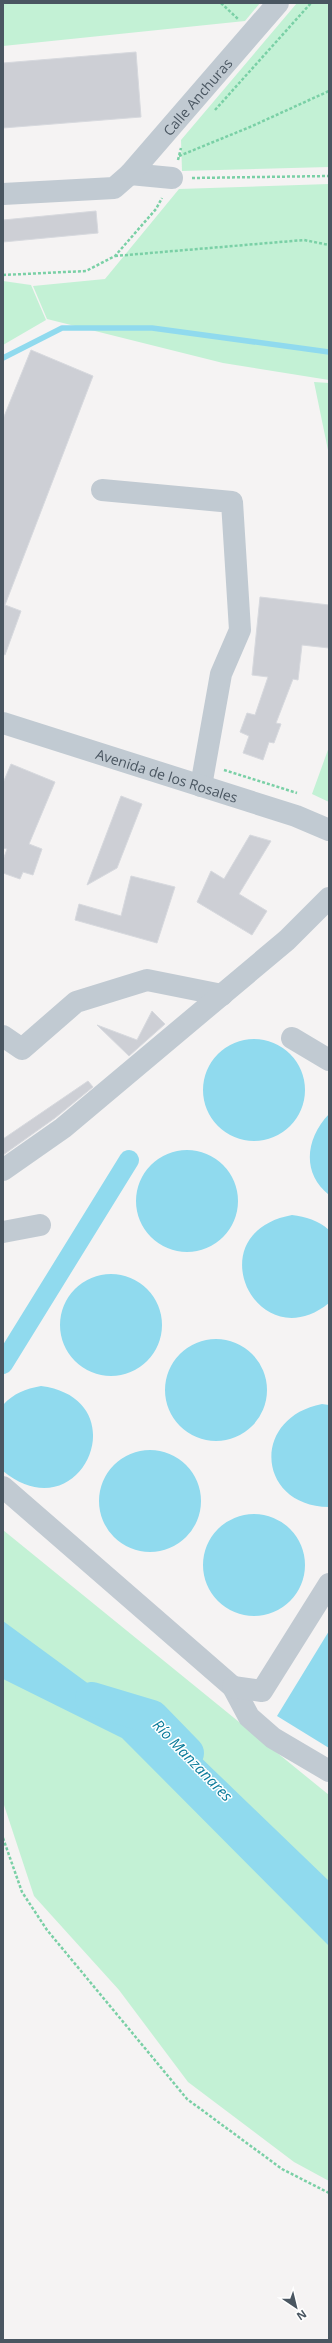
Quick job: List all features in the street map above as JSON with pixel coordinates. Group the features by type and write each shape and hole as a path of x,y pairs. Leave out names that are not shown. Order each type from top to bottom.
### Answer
{"street":[{"name":"Calle Anchuras","path":"122,181 278,3"},
{"path":"3,194 163,178"},
{"path":"102,490 232,502 240,630 221,674 201,786"},
{"name":"Avenida de los Rosales","path":"3,723 296,816 329,830"},
{"path":"3,1170 63,1128 287,940 329,898"},
{"path":"3,1036 22,1049 76,1002 147,980 222,995"},
{"path":"292,1038 329,1060"},
{"path":"3,1232 40,1225"},
{"path":"3,1487 233,1687 249,1717 273,1738 329,1771"},
{"path":"249,1717 262,1691 329,1584"},
{"path":"233,1687 262,1691"}],"path":[{"path":"221,3 241,21"},
{"path":"213,112 311,3"},
{"path":"163,178 179,156 250,127 329,91"},
{"path":"3,275 86,271 115,256 156,209 163,178 179,156 182,147"},
{"path":"163,178 329,176"},
{"path":"115,256 304,240 329,245"},
{"path":"3,1838 22,1892 47,1930 187,2099 282,2169 329,2193"}],"green space":[{"path":"3,3 260,3 245,21 3,46"},
{"path":"297,3 329,3 329,167 182,171 181,140"},
{"path":"329,184 329,380 223,363 47,319 33,286 105,279 179,189"},
{"path":"3,281 31,285 46,320 3,345"},
{"path":"314,382 329,383 329,455"},
{"path":"329,747 329,802 312,794"},
{"path":"3,1530 329,1795 329,2181 294,2162 188,2082 119,1990 34,1896 3,1802"}],"water":[{"path":"254,1039 274,1043 282,1047 290,1054 297,1062 301,1070 305,1090 301,1110 297,1118 290,1126 282,1133 274,1137 254,1141 234,1137 226,1133 218,1126 211,1118 207,1110 203,1090 207,1070 211,1062 218,1054 226,1047 234,1043"},
{"path":"329,1114 329,1195 320,1186 314,1176 310,1155 315,1134 321,1123"},
{"path":"187,1150 207,1154 215,1158 223,1165 230,1173 234,1181 238,1201 234,1221 230,1229 223,1237 215,1244 207,1248 187,1252 167,1248 159,1244 151,1237 144,1229 140,1221 136,1201 140,1181 144,1173 151,1165 159,1158 167,1154"},
{"path":"292,1215 312,1220 329,1230 329,1303 303,1317 279,1316 260,1305 247,1288 242,1266 247,1244 263,1226"},
{"path":"111,1274 131,1278 139,1282 147,1289 154,1297 158,1305 162,1325 158,1345 154,1353 147,1361 139,1368 131,1372 111,1376 91,1372 83,1368 75,1361 68,1353 64,1345 60,1325 64,1305 68,1297 75,1289 83,1282 91,1278"},
{"path":"216,1339 236,1343 244,1347 252,1354 259,1362 263,1370 267,1390 263,1410 259,1418 252,1426 244,1433 236,1437 216,1441 196,1437 188,1433 180,1426 173,1418 169,1410 165,1390 169,1370 173,1362 180,1354 188,1347 196,1343"},
{"path":"41,1386 71,1396 88,1414 93,1435 88,1457 75,1476 56,1487 31,1486 3,1471 3,1405 11,1397 20,1392"},
{"path":"322,1404 329,1405 329,1507 305,1503 287,1492 276,1478 272,1460 274,1442 283,1426 299,1412"},
{"path":"150,1450 170,1454 178,1458 186,1465 193,1473 197,1481 201,1501 197,1521 193,1529 186,1537 178,1544 170,1548 150,1552 130,1548 122,1544 114,1537 107,1529 103,1521 99,1501 103,1481 107,1473 114,1465 122,1458 130,1454"},
{"path":"254,1514 274,1518 282,1522 290,1529 297,1537 301,1545 305,1565 301,1585 297,1593 290,1601 282,1608 274,1612 254,1616 234,1612 226,1608 218,1601 211,1593 207,1585 203,1565 207,1545 211,1537 218,1529 226,1522 234,1518"},
{"path":"3,1621 116,1704 166,1724 329,1881 329,1946 122,1738 3,1679"},
{"path":"329,1631 329,1748 277,1716"}],"building":[{"path":"136,52 141,117 3,128 3,63"},
{"path":"96,211 98,233 3,242 3,220"},
{"path":"31,350 93,376 5,605 21,611 5,655 3,654 3,419"},
{"path":"260,597 329,605 329,648 302,645 298,680 293,679 276,723 281,724 274,743 269,742 263,760 243,753 249,736 240,732 247,713 255,715 268,677 252,675"},
{"path":"11,764 55,782 29,844 42,849 33,875 23,872 20,879 3,873 3,860 7,849 3,848 3,783"},
{"path":"121,796 142,804 117,868 87,885"},
{"path":"250,835 271,841 239,894 267,911 252,935 197,902 211,871 224,879"},
{"path":"131,876 175,887 157,943 75,920 79,904 121,916"},
{"path":"152,1011 165,1024 129,1056 97,1025 137,1040"},
{"path":"88,1081 93,1087 55,1118 3,1155 3,1139"}],"waterway":[{"path":"3,358 62,328 152,328 329,352"},
{"path":"3,1364 129,1160"},
{"name":"Río Manzanares","path":"92,1699 152,1717 187,1753"}]}
